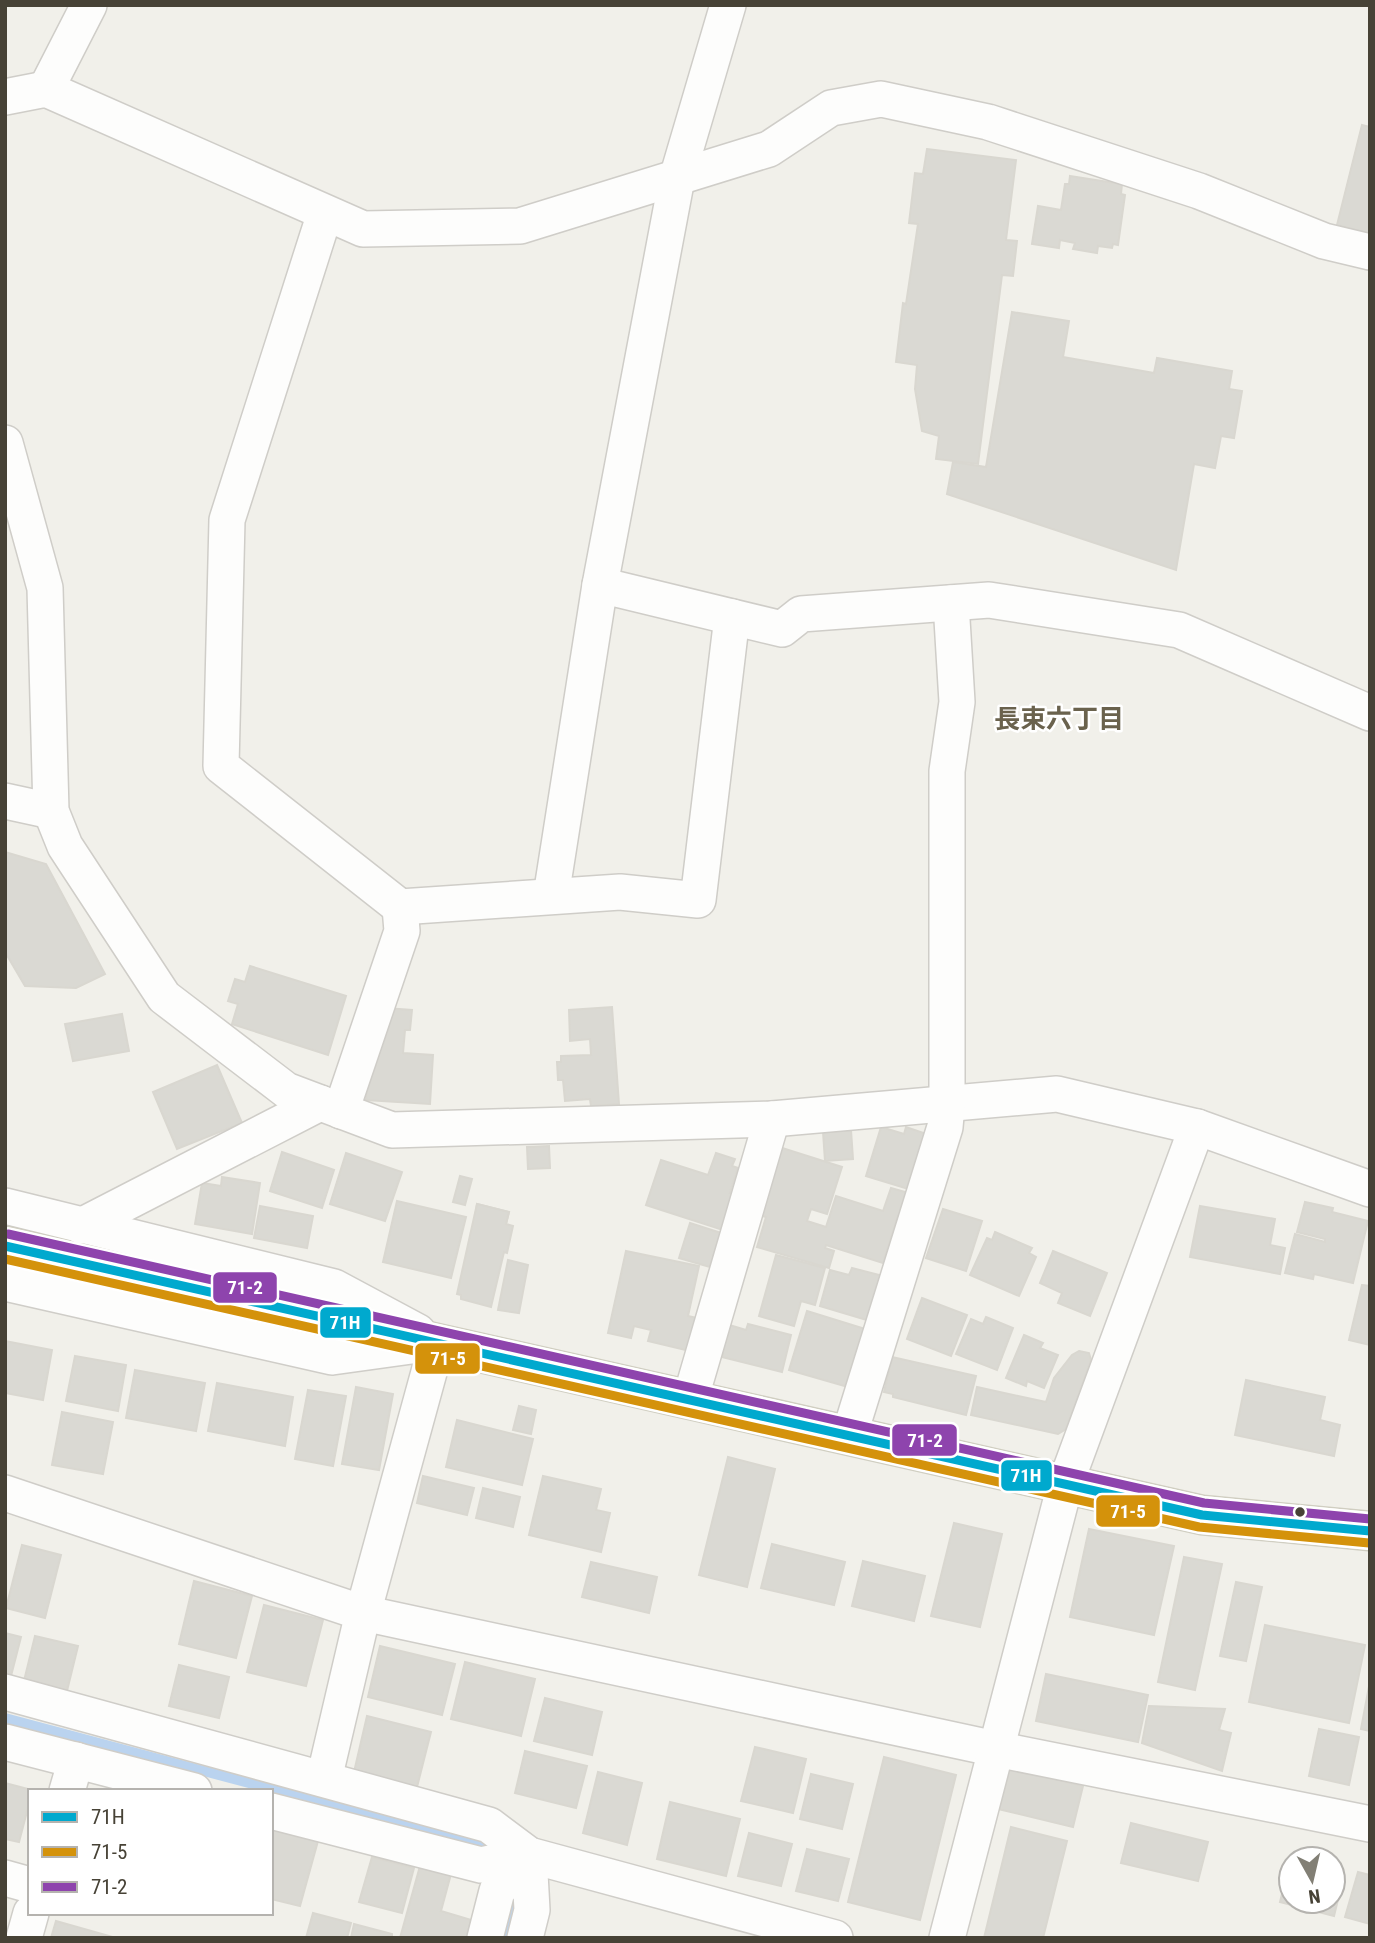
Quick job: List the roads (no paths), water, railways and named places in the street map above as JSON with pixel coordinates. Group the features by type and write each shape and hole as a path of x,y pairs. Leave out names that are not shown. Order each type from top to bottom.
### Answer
{"street":[{"path":"46,89 89,5"},
{"path":"551,896 600,584 677,178 728,5"},
{"path":"5,97 46,89 363,229 520,226 769,149 831,108 881,99 988,122 1199,191 1324,241 1370,252"},
{"path":"325,213 227,520 221,766 400,907 620,892 698,900 732,617"},
{"path":"5,443 45,588 51,811 65,846 164,997 286,1090 392,1130 772,1119 1057,1094 1197,1127 1370,1189"},
{"path":"600,584 782,629 801,614 989,600 1179,630 1370,713"},
{"path":"849,1436 945,1127 947,771 957,702 951,603"},
{"path":"5,801 51,811"},
{"path":"82,1226 331,1107 401,931 400,907"},
{"path":"690,1400 772,1119"},
{"path":"947,1938 1065,1485 1197,1127"},
{"path":"5,1206 334,1287 437,1343"},
{"path":"5,1246 1202,1515 1370,1531"},
{"path":"5,1283 332,1357 437,1343"},
{"path":"324,1779 363,1613 437,1343"},
{"path":"5,1493 363,1613 996,1749 1370,1824"},
{"path":"5,1692 489,1825 529,1855 816,1935"},
{"path":"5,1742 71,1776 178,1789"},
{"path":"273,1812 481,1865 529,1855"},
{"path":"485,1938 497,1891 529,1855"},
{"path":"525,1938 532,1910 529,1855"},
{"path":"5,1878 28,1884"},
{"path":"24,1938 30,1915"}],"waterway":[{"path":"5,1718 271,1789"},
{"path":"273,1789 489,1847 494,1855"},
{"path":"503,1938 515,1892 512,1887"}],"district":[{"name":"長束六丁目","path":"1059,719"}]}
